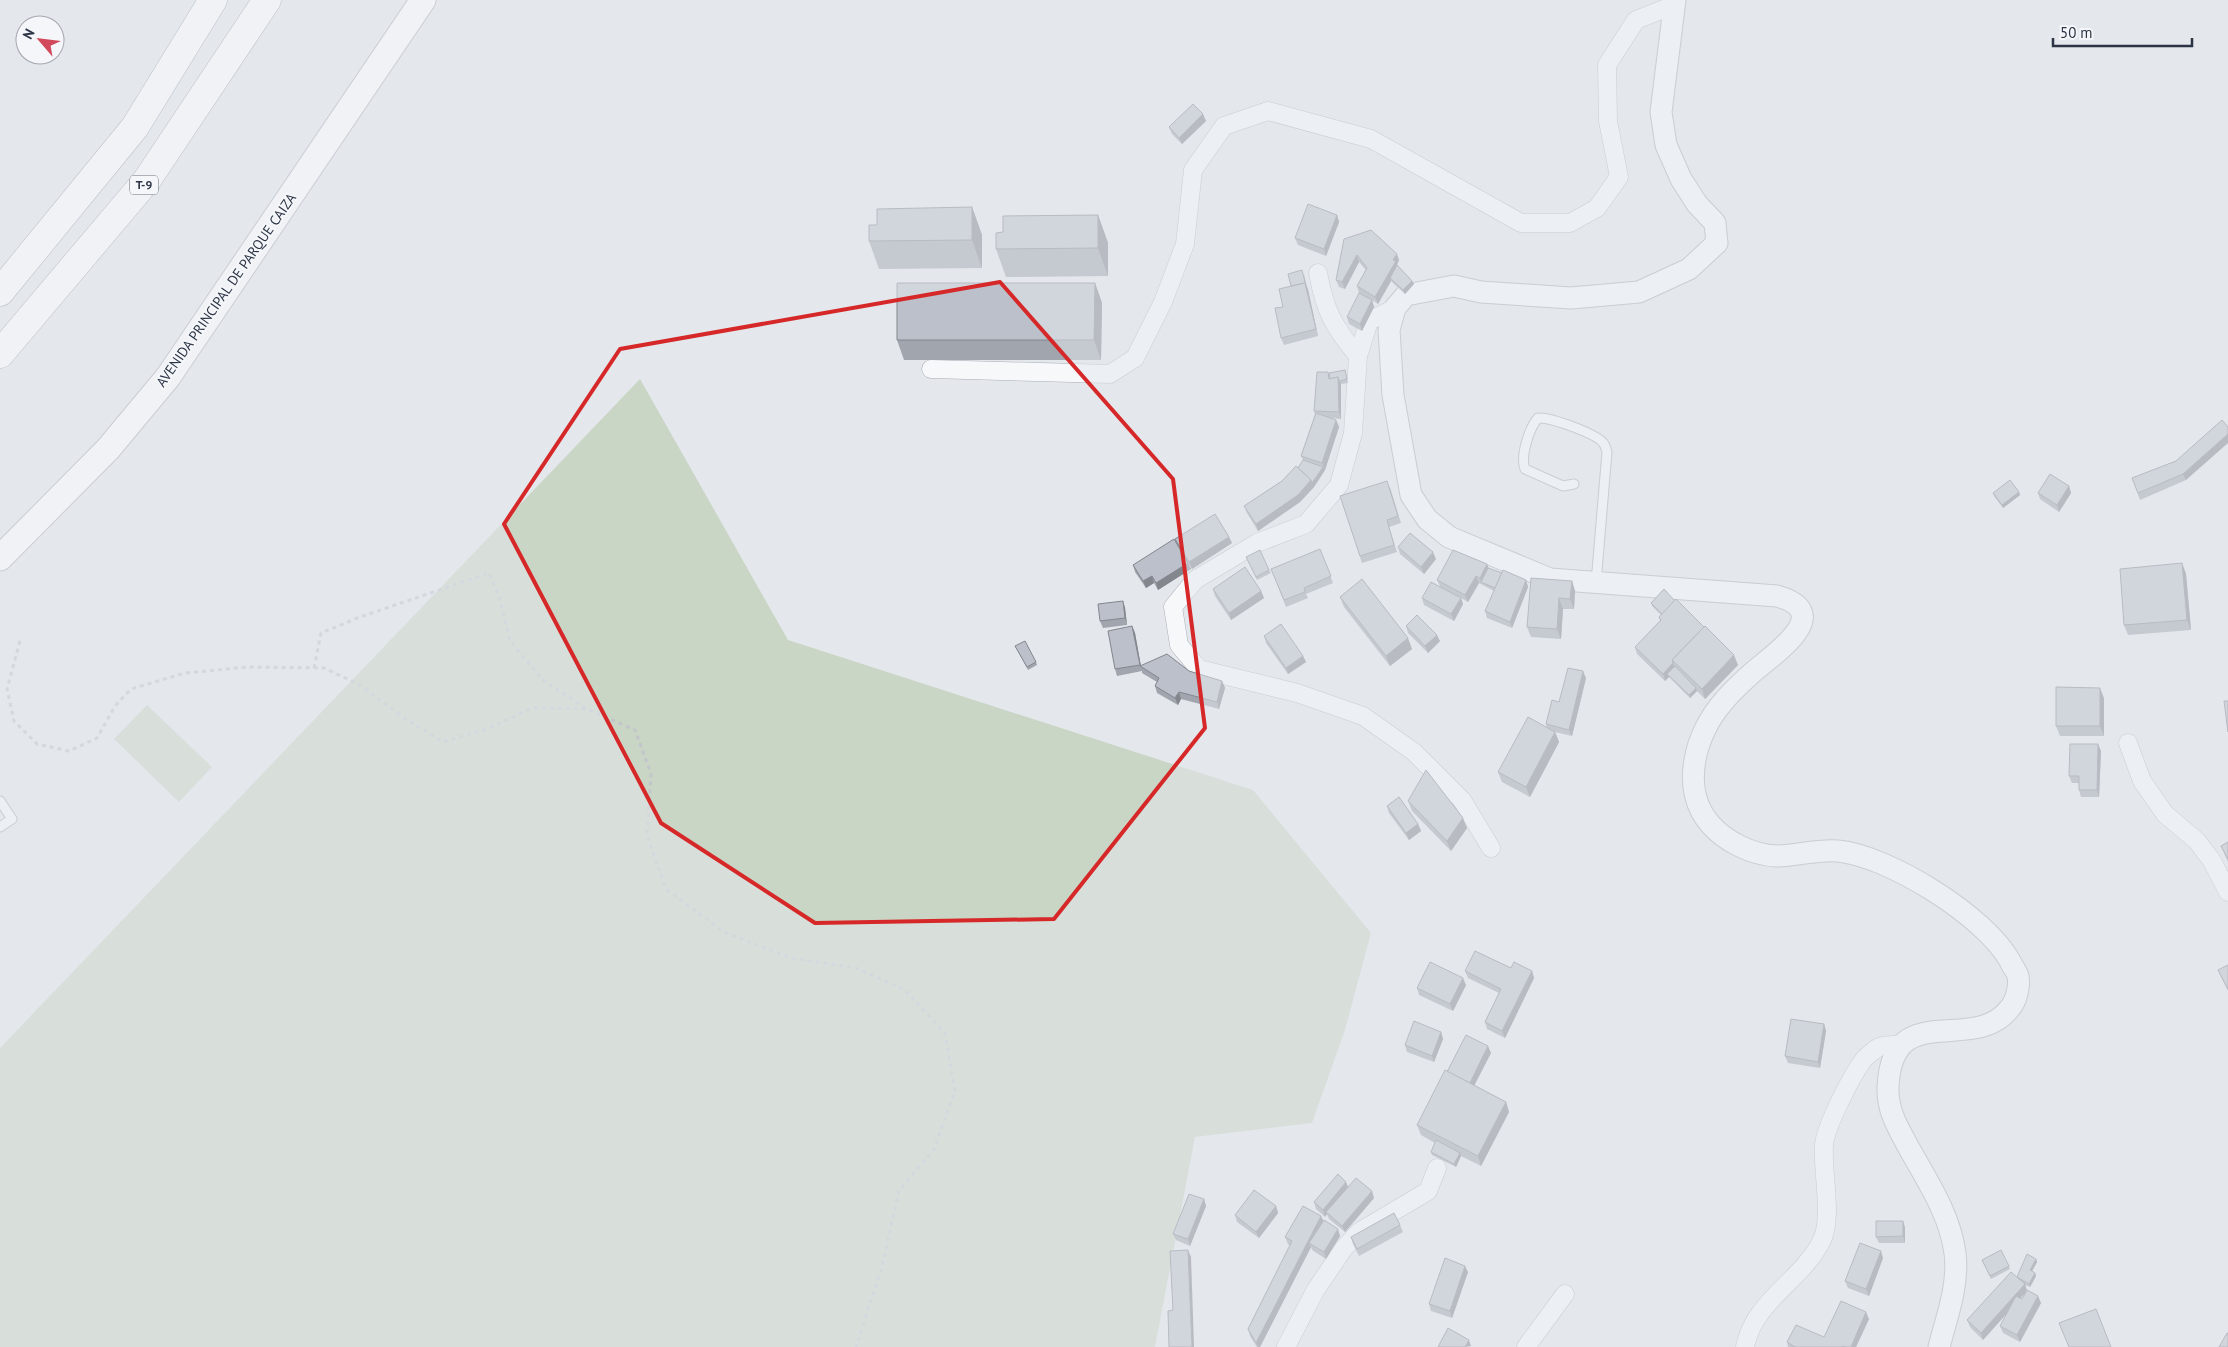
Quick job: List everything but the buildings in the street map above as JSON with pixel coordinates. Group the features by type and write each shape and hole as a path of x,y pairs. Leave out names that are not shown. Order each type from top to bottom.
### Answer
{"highway":[{"path":"0,292 135,127 213,0"},
{"name":"T-9","path":"0,354 147,180 267,0"}],"main road":[{"name":"AVENIDA PRINCIPAL DE PARQUE CAIZA","path":"0,558 108,449 168,377 423,0"}],"street":[{"path":"1492,848 1462,800 1414,752 1364,716 1297,693 1199,669 1179,645 1173,607 1195,580 1257,543 1306,524 1339,485 1352,433 1358,356 1369,321 1395,308 1406,295 1454,286 1481,292 1572,298 1639,292 1689,269 1717,243 1715,223 1697,204 1681,178 1665,137 1661,112 1675,2"},
{"path":"930,369 1110,374 1135,358 1163,302 1185,244 1193,170 1224,126 1268,111 1371,139 1521,223 1570,223 1597,208 1619,177 1608,121 1607,65 1636,20 1675,2"},
{"path":"1318,272 1324,303 1336,330 1358,356"},
{"path":"1395,308 1389,330 1393,395 1411,495 1427,519 1449,537 1550,579 1596,583 1645,584 1777,596 1798,606 1802,613 1799,628 1785,648 1753,672 1722,702 1704,733 1692,772 1697,801 1711,825 1737,845 1756,853 1777,856 1836,851 1861,856 1890,867 1960,909 1984,928 2004,950 2018,976 2016,1001 2001,1020 1985,1027 1964,1031 1930,1031 1915,1036 1902,1045 1892,1065 1888,1083 1889,1111 1944,1212 1956,1254 1951,1304 1939,1347"},
{"path":"2128,743 2142,781 2165,814 2197,842 2207,854 2228,892"},
{"path":"1745,1347 1753,1323 1762,1308 1808,1262 1823,1237 1826,1221 1824,1143 1828,1128 1862,1061 1880,1047 1902,1045"},
{"path":"1286,1347 1315,1290 1344,1248 1359,1232 1428,1191 1437,1168"},
{"path":"1526,1347 1564,1294"}],"lane":[{"path":"1574,484 1563,486 1526,469 1522,463 1533,424 1538,418 1547,417 1596,438 1604,444 1607,452 1596,583"},
{"path":"0,801 12,819 0,827"}],"path":[{"path":"314,668 321,633 360,617 489,573 499,596 510,641 543,680 587,709 635,730 651,774 647,836 666,889 724,932 791,958 856,968 905,990 945,1034 955,1091 934,1149 899,1191 882,1267 856,1347"},
{"path":"20,641 7,689 14,721 37,744 69,751 97,738 115,706 132,689 185,673 248,667 324,668 360,685 404,718 442,742 486,729 532,708 587,709"}],"highlighted area":[{"path":"1000,282 1173,479 1205,728 1054,919 815,923 661,823 504,524 620,349"}],"green space":[{"path":"640,379 788,640 1253,790 1371,933 1345,1030 1312,1123 1195,1137 1155,1347 0,1347 0,1048"},
{"path":"147,705 212,767 179,802 114,739"}]}
